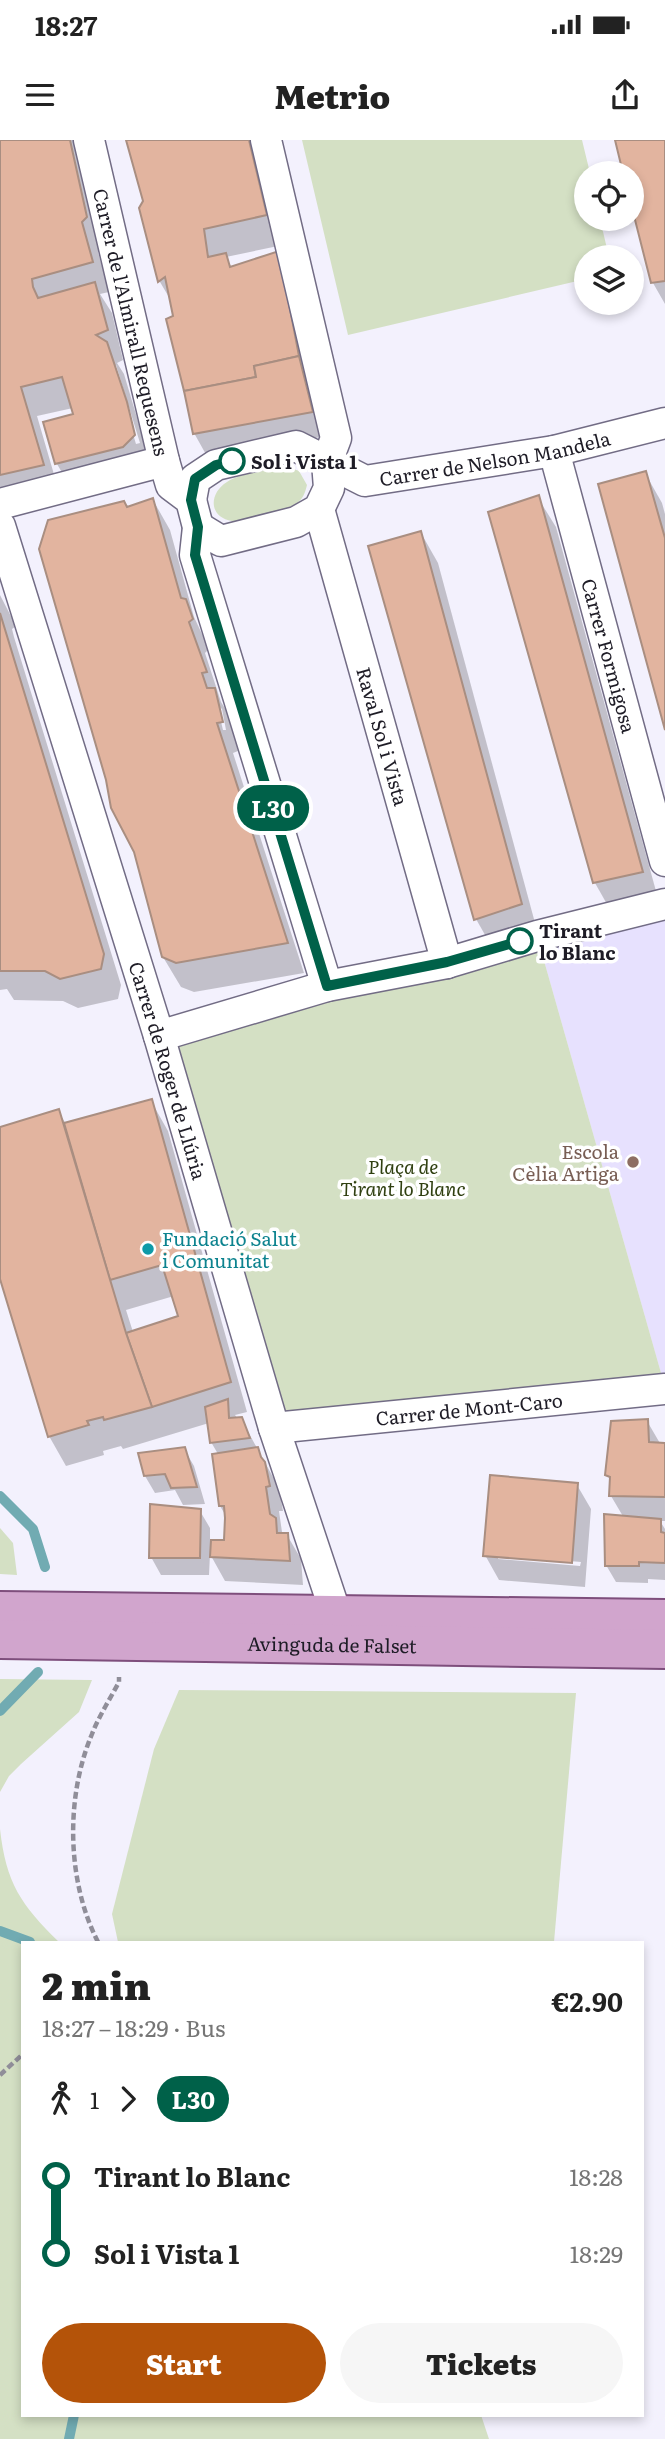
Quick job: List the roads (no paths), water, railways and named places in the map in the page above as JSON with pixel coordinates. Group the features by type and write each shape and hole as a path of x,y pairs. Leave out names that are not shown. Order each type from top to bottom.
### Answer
{"main road":[{"name":"Avinguda de Falset","path":"0,1611 665,1619"},
{"name":"Avinguda de Falset","path":"0,1639 665,1649"}],"street":[{"name":"Carrer de l'Almirall Requesens","path":"0,504 163,461 89,140"},
{"path":"163,461 171,485 220,541 296,522 319,509 329,488 327,462 336,438 266,140"},
{"name":"Carrer de Nelson Mandela","path":"194,514 195,479 216,465 296,446 365,481 554,451 665,423"},
{"name":"Carrer Formigosa","path":"554,451 665,861"},
{"name":"Raval Sol i Vista","path":"319,509 447,962"},
{"path":"194,514 195,555 327,986"},
{"name":"Carrer de Roger de Llúria","path":"0,526 159,1036 275,1428 337,1614"},
{"path":"159,1036 327,986 447,962 665,904"},
{"name":"Carrer de Mont-Caro","path":"275,1428 665,1389"}],"waterway":[{"path":"0,1496 33,1529 45,1567"},
{"path":"0,1711 38,1672"},
{"path":"0,1931 27,1941"},
{"path":"69,2439 74,2417"}],"place":[{"name":"Sol i Vista 1","path":"232,461"},
{"name":"Tirant lo Blanc","path":"520,941"},
{"name":"Escola Cèlia Artiga","path":"633,1162"},
{"name":"Fundació Salut i Comunitat","path":"148,1249"}],"park label":[{"name":"Plaça de Tirant lo Blanc","path":"403,1177"}]}
